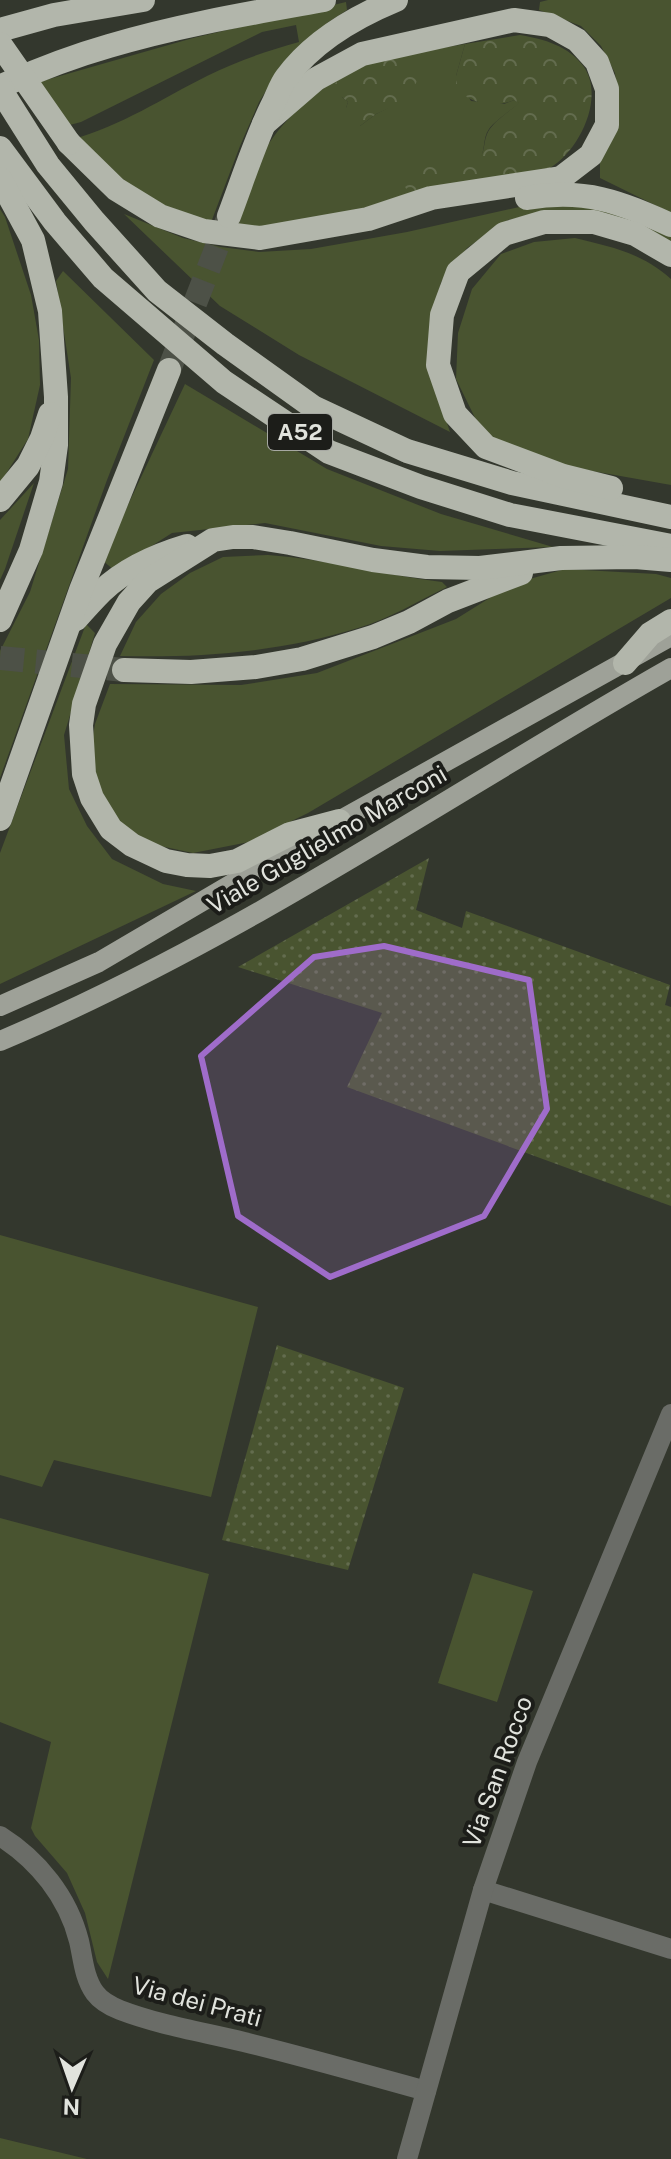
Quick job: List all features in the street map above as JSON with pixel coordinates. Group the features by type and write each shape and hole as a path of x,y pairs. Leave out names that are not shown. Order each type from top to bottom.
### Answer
{"highway":[{"path":"0,30 54,15 143,0"},
{"path":"0,88 52,64 110,45 198,23 324,0"},
{"path":"229,216 264,124 285,79 331,34 396,0"},
{"path":"264,124 316,79 362,54 514,20 550,25 577,40 597,62 607,89 607,125 591,155 561,178 431,198 368,219"},
{"path":"0,44 69,143 116,189 160,216 204,231 260,238 368,219 441,213 544,195 587,195 625,204 671,225"},
{"name":"A52","path":"0,88 48,165 157,291 313,407 407,451 512,483 671,517"},
{"name":"A52","path":"0,148 7,174 55,222 103,278 224,382 329,452 421,487 510,515 671,546"},
{"path":"0,620 31,550 51,482 56,445 50,311 33,240 7,174"},
{"path":"671,255 635,234 594,222 544,222 504,234 458,272 442,315 438,365 455,414 486,447 563,476 663,501 671,506"},
{"path":"0,819 81,590 169,370"},
{"path":"0,500 28,466 42,438 56,397"},
{"path":"69,627 104,589 137,566 158,555 233,537 253,537 387,563 427,567 480,568 561,558 671,560"},
{"path":"213,540 148,581 129,602 105,644 84,704 81,725 84,774 92,798 111,829 132,845 166,861 187,865 210,866 237,861 290,834 339,821"},
{"path":"124,670 191,672 256,667 302,659 373,637 448,601 561,558"},
{"path":"625,663 650,634 671,621"}],"main road":[{"name":"Viale Guglielmo Marconi","path":"0,1006 99,962 339,821 671,636"},
{"name":"Viale Guglielmo Marconi","path":"0,1041 135,980 228,929 671,668"}],"street":[{"name":"Via San Rocco","path":"407,2159 483,1890 527,1762 671,1414"},
{"name":"Via dei Prati","path":"0,1836 25,1854 66,1904 90,1983 103,2001 138,2016 286,2052 426,2091"},
{"path":"483,1890 671,1949"}],"highlighted area":[{"path":"384,946 529,980 547,1109 484,1216 330,1277 238,1216 201,1056 314,957"}],"green space":[{"path":"671,0 671,213 600,178 600,163 619,107 615,73 601,46 581,26 539,10 540,2"},
{"path":"346,2 347,10 327,23 274,78 259,102 210,225 145,199 73,139 125,119 230,66 299,42 296,25 262,32 81,122 66,126 39,82 193,38"},
{"path":"520,35 555,45 571,54 584,67 592,93 586,123 579,137 561,160 546,170 412,199 402,179 402,166 465,155 475,162 481,156 491,128 519,103 514,100 499,104 483,103 469,98 456,88 456,76 465,44"},
{"path":"465,44 456,76 471,101 504,104 514,100 520,103 489,129 479,161 412,199 285,228 233,228 265,150 282,126 314,95 338,78 342,97 348,102 346,108 360,126 394,105 394,56"},
{"path":"394,56 415,65 422,73 413,88 394,106 360,126 347,127 343,117 348,102 333,93 339,78 356,68"},
{"path":"574,202 617,210 671,234 671,247 556,210 508,220 467,248 441,282 428,340 435,387 450,432 299,355 220,306 124,214 183,238 259,252 311,249 524,206"},
{"path":"0,209 31,295 39,340 40,385 28,439 0,483"},
{"path":"575,238 638,257 671,279 671,485 519,458 484,436 456,379 458,333 472,289 501,254 534,242"},
{"path":"63,271 154,360 107,480 0,778 0,651 30,592 68,469 71,378 56,281"},
{"path":"185,384 327,469 441,514 553,547 440,551 381,546 265,523 172,533 114,570 102,560"},
{"path":"34,483 5,569 0,580 0,520"},
{"path":"268,555 442,582 447,587 370,624 300,643 240,652 120,656 136,622 161,594 190,573 223,557"},
{"path":"565,569 656,574 671,578 671,598 308,813 249,842 193,853 151,844 121,823 92,788 90,752 95,724 110,684 241,685 317,673 456,619 512,584"},
{"path":"86,624 95,633 64,735 69,789 87,826 112,859 163,884 196,891 0,984 0,853"},
{"path":"429,858 416,910 462,928 466,911 670,985 665,1005 671,1007 671,1206 347,1087 382,1013 238,967"},
{"path":"0,1235 258,1307 211,1497 54,1460 42,1487 0,1475"},
{"path":"277,1345 404,1388 348,1570 222,1540"},
{"path":"0,1518 209,1574 108,1979 97,1962 85,1913 67,1873 31,1828 51,1742 0,1722"},
{"path":"473,1573 533,1591 497,1702 438,1683"},
{"path":"0,2138 87,2159 0,2159"}],"tunnel":[{"path":"169,370 229,216"},
{"path":"0,658 124,670"}]}
